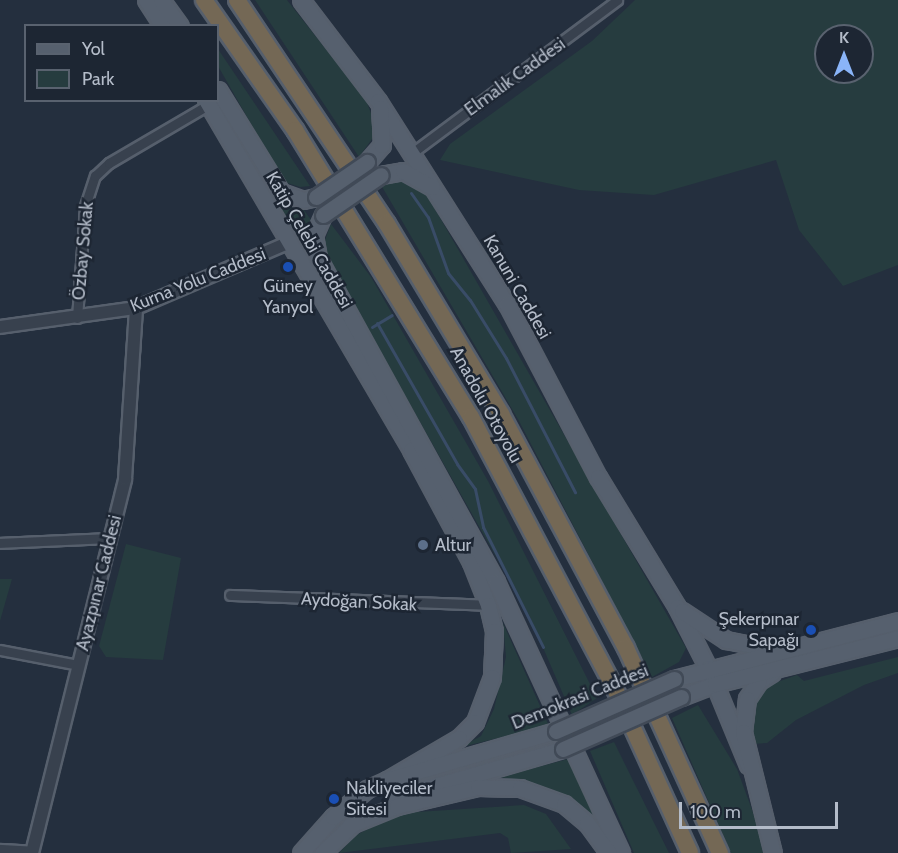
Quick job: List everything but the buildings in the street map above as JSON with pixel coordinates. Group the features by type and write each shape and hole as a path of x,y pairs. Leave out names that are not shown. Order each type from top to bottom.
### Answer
{"highway":[{"name":"Anadolu Otoyolu","path":"204,0 295,130 471,417 615,689 690,853"},
{"name":"Anadolu Otoyolu","path":"237,0 387,224 501,414 626,648 720,853"}],"main road":[{"path":"146,0 162,24"},
{"path":"161,0 179,24"},
{"name":"Kanuni Caddesi","path":"301,0 378,101 439,193 507,304 598,477 677,607 708,668 748,765"},
{"path":"219,92 281,192 303,200 316,197 367,162 382,145 383,122 378,101"},
{"name":"Katip Çelebi Caddesi","path":"207,103 381,398"},
{"path":"439,193 403,171 381,175 323,215 314,236 318,258 496,582 621,853"},
{"path":"381,398 442,482"},
{"path":"381,398 449,518 488,605 494,631 492,677 475,722 459,738 387,780"},
{"path":"677,607 726,640 782,650"},
{"name":"Demokrasi Caddesi","path":"301,853 355,798 387,780 556,730 674,679 708,668 898,621"},
{"name":"Demokrasi Caddesi","path":"322,853 350,825 385,801 563,749 715,684 898,638"},
{"path":"773,853 748,765 743,732 747,699 759,681 794,663"},
{"path":"350,825 397,806 478,787 520,788 540,792 570,808 609,853"}],"street":[{"name":"Elmalık Caddesi","path":"412,153 617,0"},
{"name":"Özbay Sokak","path":"77,318 86,206 95,176 109,163 207,103"},
{"name":"Kurna Yolu Caddesi","path":"0,327 136,309 288,243"},
{"name":"Ayazpınar Caddesi","path":"33,852 111,538 128,458 136,309"},
{"path":"0,543 111,538"},
{"name":"Aydoğan Sokak","path":"230,595 488,605"},
{"path":"0,650 79,665"},
{"path":"0,849 33,852"}],"green space":[{"path":"255,0 287,0 366,100 375,124 372,139 359,157"},
{"path":"635,0 898,0 898,265 843,286 799,230 776,160 654,195 579,190 440,160 450,144 592,41"},
{"path":"219,50 310,186 300,187 284,182 219,68"},
{"path":"402,178 427,195 686,648 679,662 652,677 519,421 381,185"},
{"path":"278,205 304,210 311,220 305,252"},
{"path":"331,224 371,277 488,481 597,698 572,715 529,615 328,259 325,240"},
{"path":"126,544 181,558 163,660 106,657 99,646"},
{"path":"0,579 12,579 0,621"},
{"path":"503,623 549,726 461,747 481,736 494,709 506,657"},
{"path":"898,657 898,673 864,685 796,720 767,743 753,744 751,713 757,695 769,685 797,675 804,681"},
{"path":"698,705 737,769 768,853 731,853 672,718"},
{"path":"614,742 669,853 634,853 590,751"},
{"path":"568,759 601,826 569,800 537,784 500,777"},
{"path":"524,805 546,814 571,849 511,853 508,838 500,833 339,853 356,835 401,813"}],"waterway":[{"path":"411,193 428,217 448,273 470,300 506,358 575,492"},
{"path":"372,327 392,315"},
{"path":"377,323 457,464 475,489 483,527 543,647"}],"place":[{"name":"Güney Yanyol","path":"288,267"},
{"name":"Altur","path":"423,545"},
{"name":"Şekerpınar Sapağı","path":"811,630"},
{"name":"Nakliyeciler Sitesi","path":"334,799"}]}
